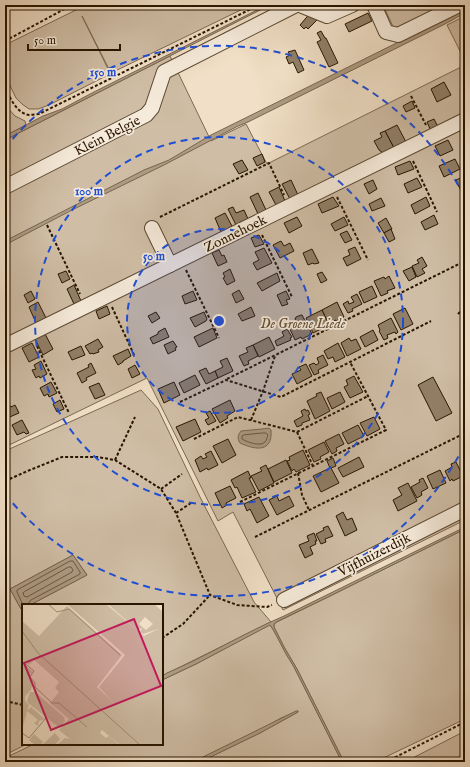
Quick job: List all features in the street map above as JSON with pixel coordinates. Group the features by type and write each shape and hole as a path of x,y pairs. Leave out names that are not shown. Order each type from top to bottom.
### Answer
{"street":[{"name":"Klein Belgie","path":"5,187 146,115 152,108 164,72 296,5"},
{"path":"300,5 327,16 352,5"},
{"path":"374,5 386,32 398,35 459,5"},
{"name":"Zonnehoek","path":"5,346 465,120"},
{"path":"152,228 175,262"},
{"name":"Vijfhuizerdijk","path":"284,600 465,509"}],"path":[{"path":"5,41 72,5"},
{"path":"5,88 15,105 21,111 28,114 39,114 258,5"},
{"path":"411,96 431,136"},
{"path":"407,148 437,212"},
{"path":"152,228 152,221 268,163 290,206"},
{"path":"331,185 368,260"},
{"path":"256,222 292,297"},
{"path":"47,225 86,306"},
{"path":"180,402 465,261"},
{"path":"175,262 219,338"},
{"path":"107,296 135,357"},
{"path":"458,314 465,307"},
{"path":"226,380 281,397 431,321"},
{"path":"30,333 69,413"},
{"path":"251,420 263,391 275,355"},
{"path":"240,502 386,430 350,362"},
{"path":"194,439 238,416 296,432 368,396"},
{"path":"115,460 135,417"},
{"path":"296,432 313,466"},
{"path":"255,537 465,433"},
{"path":"5,481 62,457 97,457 115,460 161,489 176,513 210,595 237,604 267,607 284,600"},
{"path":"161,489 182,474"},
{"path":"298,474 300,489 309,510"},
{"path":"176,513 190,503"},
{"path":"163,637 183,624 210,595"},
{"path":"5,701 22,705"},
{"path":"386,762 465,722"}],"green space":[{"path":"86,5 251,5 111,73 82,16 110,73 49,105 38,109 29,109 16,98 5,75 5,47 7,44"},
{"path":"383,5 451,5 396,33"},
{"path":"465,16 465,61 447,25"},
{"name":"De Groene Liede","path":"170,56 211,141 246,124 267,164 465,65 465,520 283,610 233,512 218,521 147,378 5,447 5,140"},
{"path":"5,105 15,116 25,121 26,125 5,136"},
{"path":"141,390 158,409 201,499 254,602 271,622 163,676 163,604 32,604 87,575 73,555 10,589 22,608 22,745 25,745 5,755 5,451"},
{"path":"465,529 465,719 375,762 344,762 274,627 275,623"},
{"path":"269,625 271,626 294,667 342,762 200,762 260,733 298,711 193,762 5,762 5,758 32,745 163,745 163,680 196,664"},
{"path":"465,731 465,762 405,762"}],"water":[{"path":"267,5 270,5 5,140 5,136 43,116 62,109"},
{"path":"465,9 465,13 445,24 238,126 5,245 5,241 144,170 169,160 211,135"},
{"path":"269,428 271,430 271,437 269,443 262,448 251,447 240,443 239,441 238,437 241,431"},
{"path":"465,527 465,529 274,624 284,647 297,669 344,762 342,762 294,667 270,625 163,680 163,675 167,673"},
{"path":"73,555 87,575 32,604 22,604 21,609 10,589"},
{"path":"296,711 298,712 260,733 200,762 193,762"}],"building":[{"path":"312,11 319,18 308,29 306,27 304,29 300,25"},
{"path":"368,13 372,21 349,32 345,24"},
{"path":"321,31 338,63 329,67 317,42 321,40 317,33"},
{"path":"295,50 304,70 298,73 293,62 289,64 286,57 290,55 288,52"},
{"path":"444,82 451,95 437,102 431,89"},
{"path":"412,101 415,108 406,112 403,106"},
{"path":"434,119 438,127 431,131 427,122"},
{"path":"397,125 406,142 394,148 385,131"},
{"path":"385,131 394,148 383,153 379,150 374,141 382,137 380,133"},
{"path":"448,140 453,150 440,156 435,146"},
{"path":"262,154 265,162 257,166 253,158"},
{"path":"455,159 460,169 444,177 439,166"},
{"path":"242,160 248,170 239,174 233,164"},
{"path":"410,161 414,169 398,175 395,167"},
{"path":"463,177 465,180 465,190 461,191 456,180"},
{"path":"417,178 422,187 408,193 404,184"},
{"path":"291,180 298,195 290,199 282,184"},
{"path":"373,180 377,189 369,194 364,184"},
{"path":"279,187 285,201 276,205 269,192"},
{"path":"258,193 266,210 258,214 250,197"},
{"path":"333,197 339,206 322,213 318,204"},
{"path":"426,197 430,206 415,214 411,205"},
{"path":"381,198 385,206 372,211 369,204"},
{"path":"233,207 236,213 244,210 248,219 236,225 228,209"},
{"path":"225,213 233,228 221,232 215,218"},
{"path":"434,215 438,224 425,230 421,222"},
{"path":"297,217 302,226 289,233 284,223"},
{"path":"344,217 348,225 335,231 331,224"},
{"path":"386,218 392,229 384,233 378,223"},
{"path":"391,229 395,239 389,242 384,233"},
{"path":"347,231 352,240 345,243 340,234"},
{"path":"259,235 264,244 255,247 251,238"},
{"path":"281,241 284,246 290,243 294,251 280,258 273,245"},
{"path":"355,247 361,259 347,266 343,258 350,255 348,250"},
{"path":"264,248 272,263 257,270 253,263 259,260 255,252"},
{"path":"312,249 319,263 308,265 303,253"},
{"path":"219,250 222,256 224,255 227,262 218,266 212,253"},
{"path":"422,257 427,266 422,269 425,273 417,277 412,266 419,263 417,260"},
{"path":"412,267 416,277 409,281 403,271"},
{"path":"230,269 235,281 227,285 223,278 225,277 223,273"},
{"path":"66,271 70,279 62,283 58,274"},
{"path":"322,272 327,280 321,283 317,274"},
{"path":"277,273 280,281 262,291 257,283"},
{"path":"389,276 395,288 387,291 388,293 381,296 374,281 384,277 385,279"},
{"path":"74,285 81,301 74,304 67,289"},
{"path":"372,286 377,297 364,303 359,292"},
{"path":"239,290 244,299 236,303 232,294"},
{"path":"31,291 35,299 28,303 24,295"},
{"path":"193,291 197,300 185,304 182,296"},
{"path":"286,291 290,299 286,300 288,304 282,306 277,295"},
{"path":"357,294 362,304 352,309 353,311 348,313 343,304 348,301 349,304 354,302 351,297"},
{"path":"38,302 46,318 36,323 29,307"},
{"path":"337,302 344,317 328,323 322,310"},
{"path":"107,306 110,314 99,319 96,311"},
{"path":"251,307 255,316 242,321 238,314"},
{"path":"405,308 413,324 401,330 393,314"},
{"path":"322,310 329,325 313,333 306,318"},
{"path":"156,312 160,318 152,323 148,316"},
{"path":"204,312 207,319 206,321 195,327 190,318"},
{"path":"301,315 312,334 302,339 301,337 295,340 289,327 294,324 298,330 301,328 295,319"},
{"path":"391,318 398,332 396,334 395,332 387,335 388,338 384,340 379,331 378,325"},
{"path":"165,328 169,337 153,344 150,338"},
{"path":"213,328 217,338 199,347 194,337"},
{"path":"287,329 292,337 290,338 291,340 277,346 275,341 284,336 282,332"},
{"path":"373,330 378,340 365,347 360,337"},
{"path":"44,332 53,349 43,355 34,337"},
{"path":"269,337 275,349 259,357 253,345"},
{"path":"349,338 351,341 356,339 361,349 347,356 341,343"},
{"path":"98,339 103,347 98,350 99,352 90,354 85,346"},
{"path":"173,341 177,347 175,348 176,350 168,354 164,345"},
{"path":"32,343 39,357 29,362 22,348"},
{"path":"338,343 345,357 335,362 333,357 328,359 324,351"},
{"path":"253,345 258,356 248,361 249,364 244,366 239,356 248,352 246,348"},
{"path":"81,346 85,355 72,360 68,352"},
{"path":"128,349 131,356 118,365 113,356"},
{"path":"323,355 328,365 318,370 319,373 314,375 309,365 314,363 316,365 319,363 317,358"},
{"path":"227,358 233,371 218,378 215,371 223,367 220,361"},
{"path":"41,361 47,374 40,378 39,376 36,378 32,370 36,369 34,365"},
{"path":"91,363 96,373 86,378 87,380 82,383 77,373 89,367 88,365"},
{"path":"306,364 312,376 297,384 292,374 301,370 299,367"},
{"path":"135,365 140,374 132,378 128,369"},
{"path":"206,368 209,374 215,371 218,378 206,384 199,371"},
{"path":"195,375 200,385 184,393 179,383"},
{"path":"354,376 363,392 350,398 344,387 348,385 346,380"},
{"path":"433,377 452,413 436,421 418,385"},
{"path":"51,382 57,393 49,397 48,394 44,396 40,388"},
{"path":"174,382 180,395 164,403 158,389"},
{"path":"99,383 105,395 95,399 89,387"},
{"path":"321,392 330,411 315,419 307,401 317,396 316,394"},
{"path":"340,392 345,402 332,409 327,398"},
{"path":"60,400 64,409 57,412 53,404"},
{"path":"230,400 235,411 220,423 212,409"},
{"path":"15,405 19,413 5,419 5,409"},
{"path":"305,409 306,411 308,410 310,414 308,415 310,420 297,427 294,421 303,416 301,411"},
{"path":"210,411 216,421 208,425 205,420 209,418 206,413"},
{"path":"374,417 380,429 367,436 360,423"},
{"path":"195,419 201,432 183,441 176,427"},
{"path":"22,420 29,433 26,434 24,432 17,435 12,425"},
{"path":"358,425 364,436 348,444 342,433"},
{"path":"339,434 344,444 336,448 337,451 332,454 325,441"},
{"path":"228,439 236,455 222,463 213,446"},
{"path":"324,442 329,452 320,457 321,459 314,462 308,450"},
{"path":"303,450 310,465 296,472 294,469 292,471 287,461 290,460 289,457"},
{"path":"211,451 218,465 200,472 195,460 201,456 203,459 207,457 205,454"},
{"path":"359,457 364,467 343,477 338,468"},
{"path":"333,458 336,466 331,468 339,483 321,492 313,476 330,468 327,461"},
{"path":"286,460 292,473 274,482 268,469"},
{"path":"456,462 463,476 450,481 445,471 452,467 451,464"},
{"path":"266,465 274,483 259,491 251,476 262,471 260,468"},
{"path":"440,470 446,483 433,489 427,476"},
{"path":"248,471 251,478 249,478 256,492 242,498 237,487 235,488 231,480"},
{"path":"423,478 428,488 421,492 422,495 417,498 411,487 420,482 419,480"},
{"path":"408,483 417,501 398,511 393,500 402,495 398,488"},
{"path":"230,486 236,498 226,503 227,505 222,508 215,493"},
{"path":"277,496 279,501 289,496 294,506 277,515 269,500"},
{"path":"259,497 269,516 257,523 250,509 247,511 244,504"},
{"path":"343,512 347,520 352,518 357,530 345,536 336,516"},
{"path":"328,526 333,536 325,539 326,542 321,544 316,534"},
{"path":"314,533 317,541 315,541 316,544 310,547 313,554 305,558 299,545 309,541 307,536"}]}
